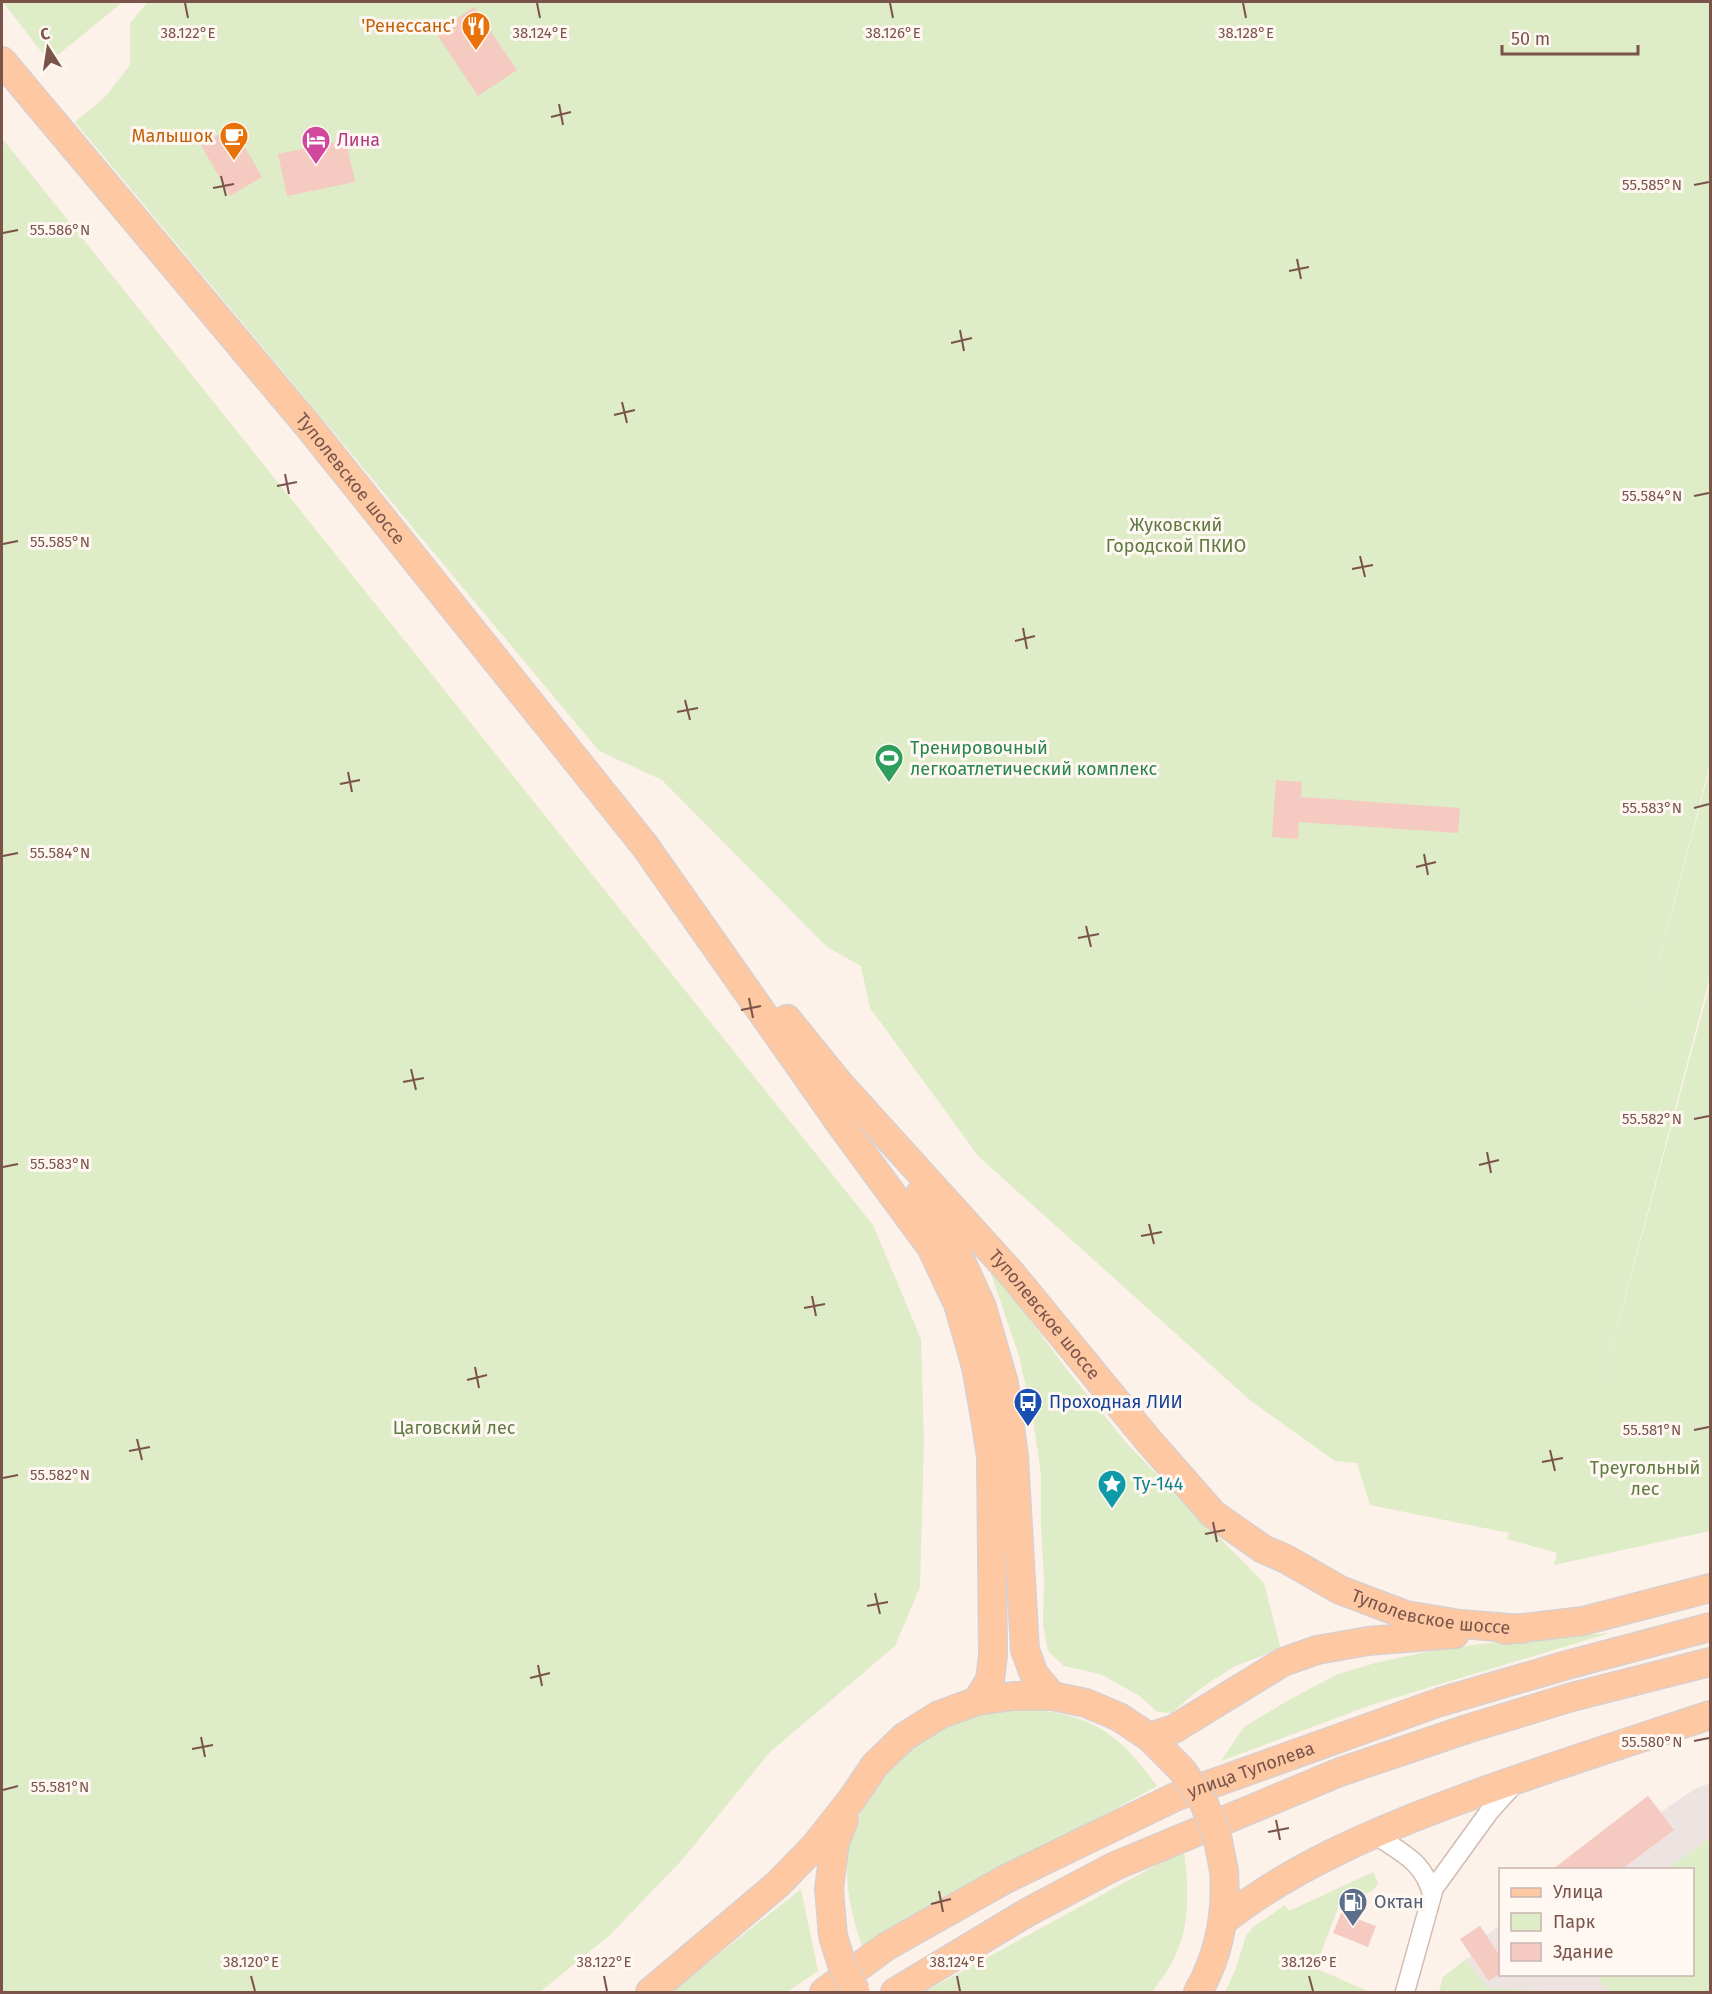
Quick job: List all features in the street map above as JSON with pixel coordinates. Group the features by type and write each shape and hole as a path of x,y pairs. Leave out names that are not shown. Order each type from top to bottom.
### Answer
{"main road":[{"name":"Туполевское шоссе","path":"2,61 309,427 638,836 842,1126 931,1247 958,1304 976,1367 990,1457 993,1655 990,1680 977,1701"},
{"name":"Туполевское шоссе","path":"690,907 797,1030 838,1082 950,1237 982,1307 1004,1383 1014,1456 1025,1650 1034,1674 1052,1696"},
{"name":"Туполевское шоссе","path":"838,1082 1011,1273 1148,1440 1214,1514 1263,1549 1286,1559 1340,1590 1406,1615 1460,1624 1522,1629"},
{"path":"1149,1737 1174,1729 1282,1662 1317,1650 1368,1641 1522,1629 1583,1621 1710,1588"},
{"name":"улица Туполева","path":"824,1992 887,1946 1004,1880 1175,1797 1440,1702 1567,1665 1710,1628"},
{"name":"улица Туполева","path":"895,1992 1028,1912 1115,1866 1340,1772 1530,1710 1710,1662"},
{"path":"650,1992 778,1884 814,1847 852,1799 875,1765 904,1737 939,1715 977,1701 1013,1696 1052,1696 1086,1703 1119,1717 1149,1737 1182,1770 1203,1801 1217,1835 1224,1871 1225,1904 1214,1956 1198,1992"},
{"path":"1223,1921 1264,1891 1374,1834 1521,1777 1710,1714"},
{"path":"852,1799 835,1842 829,1889 833,1936 843,1968 856,1992"}],"street":[{"path":"1405,1992 1434,1888 1489,1812 1521,1777"},
{"path":"1374,1834 1418,1864 1432,1894"}],"shaded area":[{"path":"1710,1783 1710,1992 1439,1992 1443,1977 1471,1956 1460,1939 1480,1926 1487,1935 1499,1926 1499,1976 1694,1976 1694,1868 1554,1868 1648,1796 1661,1812 1695,1789"}],"green space":[{"path":"3,2 123,2 49,62"},
{"name":"Жуковский Городской ПКИО","path":"148,2 1710,2 1710,764 1641,1028 1710,768 1710,977 1595,1409 1710,984 1710,1531 1554,1565 1557,1553 1507,1539 1509,1533 1370,1505 1357,1463 1335,1461 1251,1401 979,1157 870,1008 861,966 827,947 662,780 599,751 75,122 105,97 130,65 130,23"},
{"name":"Цаговский лес","path":"2,138 873,1225 921,1339 924,1442 920,1587 895,1646 770,1752 682,1860 610,1935 540,1992 2,1992"},
{"path":"987,1262 1068,1371 1129,1446 1264,1583 1280,1646 1221,1675 1172,1713 1157,1712 1140,1696 1100,1674 1064,1666 1048,1651 1043,1624 1041,1475 1033,1419 1019,1356"},
{"path":"1610,1633 1371,1705 1221,1761 1244,1727 1338,1674 1435,1650 1496,1642"},
{"path":"1036,1710 1076,1718 1106,1732 1132,1755 1157,1786 862,1947 850,1902 847,1868 853,1832 874,1788 889,1768 907,1751 927,1736 949,1724 987,1713"},
{"path":"1710,1838 1710,1992 1610,1992 1597,1976 1694,1976 1694,1868 1668,1868"},
{"path":"1184,1850 1187,1890 1185,1925 1174,1958 1152,1992 924,1992"},
{"path":"1373,1872 1378,1883 1372,1891 1363,1894 1344,1893 1315,1968 1370,1992 1225,1992 1236,1968 1246,1936 1253,1927 1285,1905 1289,1911"},
{"path":"801,1889 818,1971 787,1992 671,1992"},
{"path":"1466,1959 1487,1988 1546,1992 1439,1992 1443,1977"}],"building":[{"name":"'Ренессанс'","path":"474,7 517,70 478,96 436,33"},
{"path":"233,126 262,177 230,196 201,145"},
{"path":"346,140 355,182 287,196 278,154"},
{"path":"1276,780 1302,782 1301,797 1460,808 1458,833 1299,822 1298,839 1272,837"},
{"path":"1648,1796 1674,1830 1623,1868 1554,1868"},
{"path":"1341,1913 1376,1926 1368,1947 1333,1933"},
{"path":"1480,1926 1499,1954 1499,1974 1489,1981 1460,1939"}],"place":[{"name":"'Ренессанс'","path":"476,52"},
{"name":"Малышок","path":"234,162"},
{"name":"Лина","path":"316,166"},
{"name":"Тренировочный легкоатлетический комплекс","path":"889,784"},
{"name":"Проходная ЛИИ","path":"1028,1428"},
{"name":"Ty-144","path":"1112,1510"},
{"name":"Октан","path":"1353,1928"}],"park label":[{"name":"Треугольный лес","path":"1645,1478"}]}
